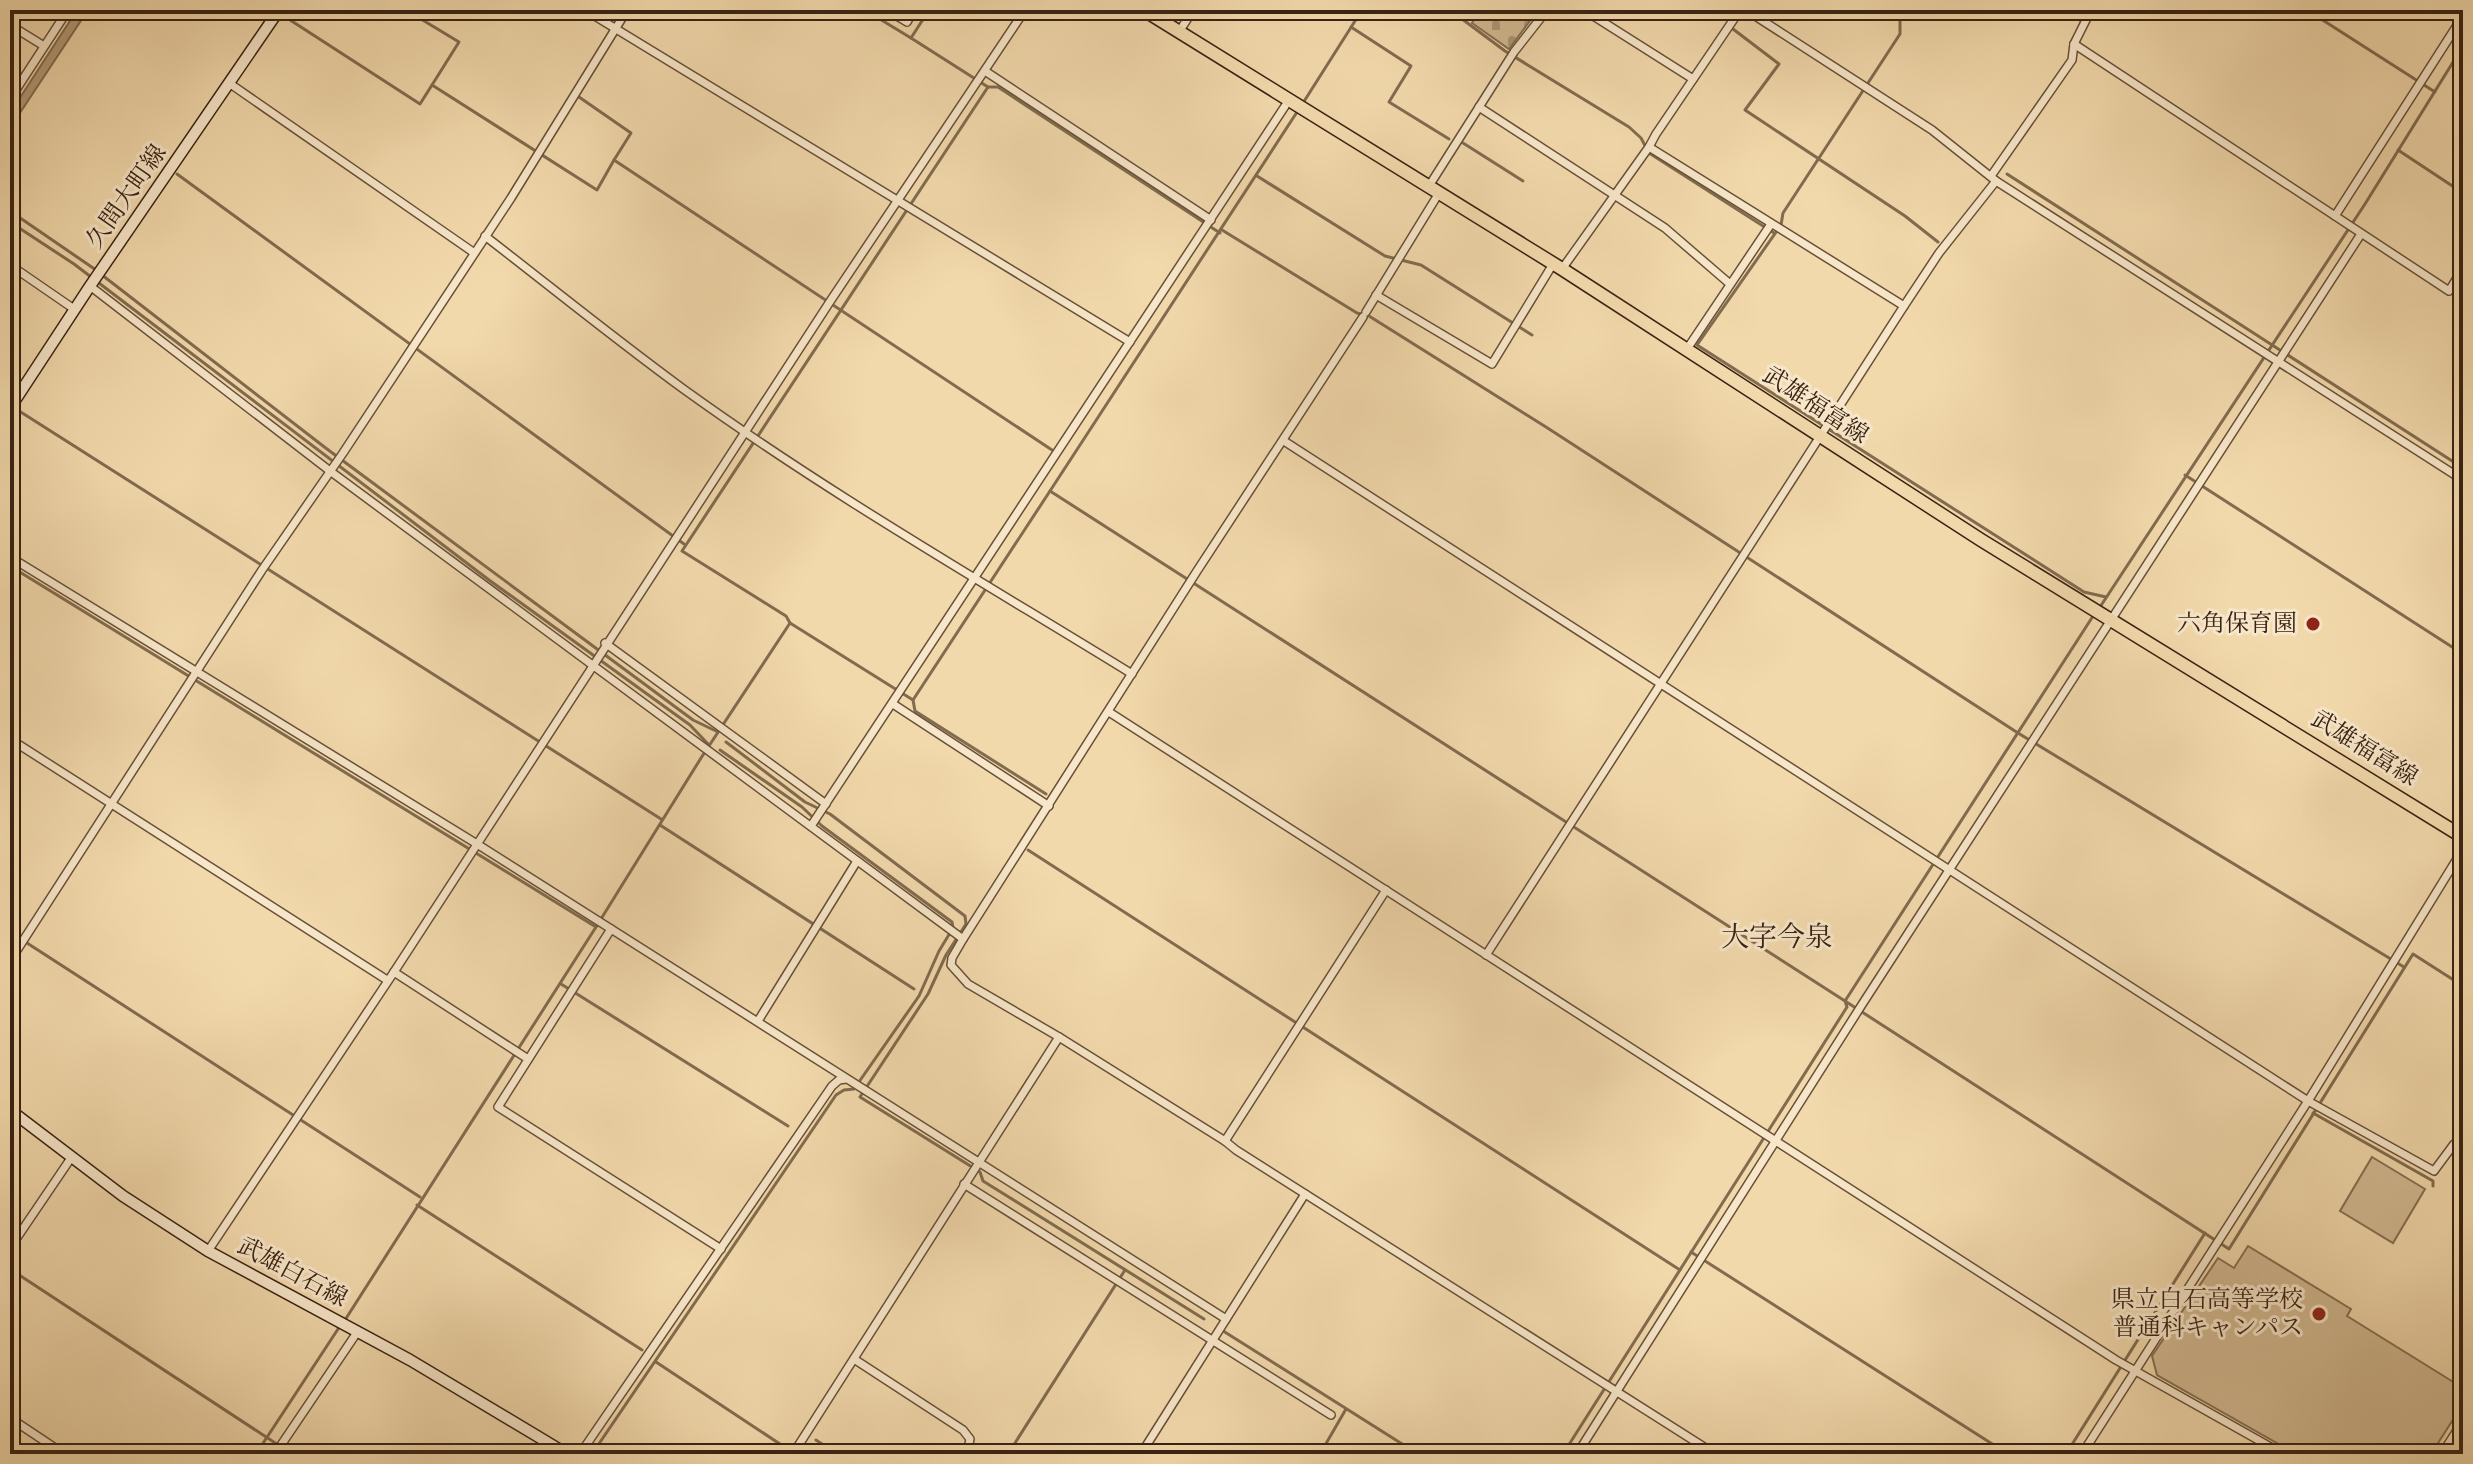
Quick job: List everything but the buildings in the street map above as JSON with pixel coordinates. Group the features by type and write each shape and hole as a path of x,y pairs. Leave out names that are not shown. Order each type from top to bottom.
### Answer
{"main road":[{"name":"久間大町線","path":"10,408 102,267 279,10"},
{"name":"武雄福富線","path":"1144,10 1824,431 2108,618 2463,837"},
{"name":"武雄白石線","path":"10,1110 123,1196 208,1251 358,1331 567,1454"}],"street":[{"path":"10,99 68,10"},
{"path":"585,10 1130,342"},
{"path":"10,961 264,567 511,198 627,10"},
{"path":"887,10 907,22 914,10"},
{"path":"208,1251 394,972 676,537 753,436 829,303 905,205 1025,10"},
{"path":"1179,32 1193,10"},
{"path":"1547,10 1512,55 1479,107 1399,260 962,938 951,965 968,984 1225,1141 1715,1454"},
{"path":"1584,10 1693,79"},
{"path":"1376,295 1492,364 1557,266 1615,194 1743,10 1932,130 1994,178 2259,350 2270,357 2283,357 2463,480"},
{"path":"2071,10 2085,19"},
{"path":"1486,955 1904,306 2072,60 2074,44 2091,10"},
{"path":"2335,216 2463,16"},
{"path":"10,25 44,46"},
{"path":"2074,44 2449,291 2463,268"},
{"path":"981,77 1208,223"},
{"path":"229,83 473,252"},
{"path":"812,824 906,682 979,580 1208,223 1297,105"},
{"path":"1479,107 1665,228 1730,284"},
{"path":"1647,149 1904,306"},
{"path":"1687,349 1765,231 1775,226"},
{"path":"1577,1454 1610,1387 1705,1252 1768,1137 1854,1017 2032,742 2108,618 2283,357 2361,234"},
{"path":"485,236 682,387 753,436 1132,674"},
{"path":"10,265 74,309"},
{"path":"91,284 331,470 962,938"},
{"path":"1284,441 2314,1104 2434,1171 2454,1144 2463,1148"},
{"path":"10,557 193,677 611,929 867,1090 977,1167 1221,1326"},
{"path":"604,646 722,728 825,806"},
{"path":"894,702 1049,806"},
{"path":"1109,712 2116,1360 2283,1454"},
{"path":"10,739 387,980"},
{"path":"2082,1454 2131,1368 2220,1235 2314,1104 2394,960 2463,849"},
{"path":"758,1021 857,861"},
{"path":"1225,1141 1386,890"},
{"path":"611,929 498,1107 721,1249"},
{"path":"394,972 528,1059"},
{"path":"793,1454 1059,1037"},
{"path":"580,1454 832,1086 839,1080 850,1080"},
{"path":"10,1248 71,1158"},
{"path":"964,1184 1331,1415"},
{"path":"1141,1454 1305,1194"},
{"path":"278,1449 358,1331"},
{"path":"854,1359 963,1430 970,1439 967,1454"},
{"path":"10,1418 64,1454"},
{"path":"2443,1454 2463,1423"}],"green space":[{"path":"1480,10 1514,10 1519,13 1521,10 1538,10 1509,49 1472,23"},
{"path":"2372,1157 2425,1189 2393,1243 2340,1211"},
{"path":"2248,1246 2351,1309 2347,1316 2463,1388 2463,1404 2431,1454 2296,1454 2157,1375 2152,1356 2218,1258 2234,1268"}],"shaded area":[{"path":"77,10 88,10 10,128 10,113"}],"waterway":[{"path":"406,10 459,42 432,85"},
{"path":"865,10 911,38 929,10"},
{"path":"1303,103 1362,10"},
{"path":"1450,10 1505,51 1629,127 1641,138 1649,153 1774,233"},
{"path":"1896,10 1900,17 1900,34 1783,213 1781,225 1697,345 2084,592 2106,597"},
{"path":"2307,10 2435,92"},
{"path":"287,18 420,104 432,85 597,190 614,160 1052,450"},
{"path":"1351,27 1411,66 1389,102 1449,139"},
{"path":"1733,29 1779,64 1745,110 1905,216 1938,242"},
{"path":"911,38 988,87"},
{"path":"2100,607 2365,204 2463,46"},
{"path":"790,623 786,616 682,551 988,87 998,87 1220,233"},
{"path":"579,97 631,133 614,160"},
{"path":"1050,491 1299,109"},
{"path":"1463,143 1523,181"},
{"path":"2398,150 2463,193"},
{"path":"177,174 684,544"},
{"path":"2007,174 2463,468"},
{"path":"1257,176 1385,256 1421,265 1532,335"},
{"path":"10,211 96,270"},
{"path":"10,222 74,264 489,580 690,725 709,745"},
{"path":"1222,230 1357,313 1369,316 1546,427 2018,733 2404,967"},
{"path":"102,275 327,449 693,720 718,732"},
{"path":"16,409 661,819"},
{"path":"2185,475 2463,654"},
{"path":"345,1320 790,623 913,700 1050,491 1845,1001 2095,613"},
{"path":"10,566 596,927"},
{"path":"913,700 915,711 1046,794"},
{"path":"726,742 805,802 830,814 965,916 966,924 946,955 928,994 860,1097 980,1172 983,1181 1204,1319"},
{"path":"592,1454 836,1095 854,1089 919,996 953,928 952,922 822,826 802,807 720,750"},
{"path":"660,825 914,989"},
{"path":"1028,850 1680,1270"},
{"path":"10,932 420,1197"},
{"path":"1563,1454 1847,1007 1845,1001 2229,1249 2413,954 2463,986"},
{"path":"561,984 788,1126"},
{"path":"2313,1113 2433,1181 2433,1186"},
{"path":"417,1205 642,1350"},
{"path":"2066,1454 2205,1233"},
{"path":"1691,1252 2008,1454"},
{"path":"10,1269 292,1454"},
{"path":"1008,1454 1125,1270"},
{"path":"256,1454 340,1326"},
{"path":"1220,1329 1418,1454"},
{"path":"656,1362 786,1448"},
{"path":"1320,1454 1346,1409"},
{"path":"816,1440 837,1454"}],"place":[{"name":"六角保育園","path":"2313,624"},
{"name":"県立白石高等学校 普通科キャンパス","path":"2319,1314"}],"district":[{"name":"大字今泉","path":"1777,938"}]}
